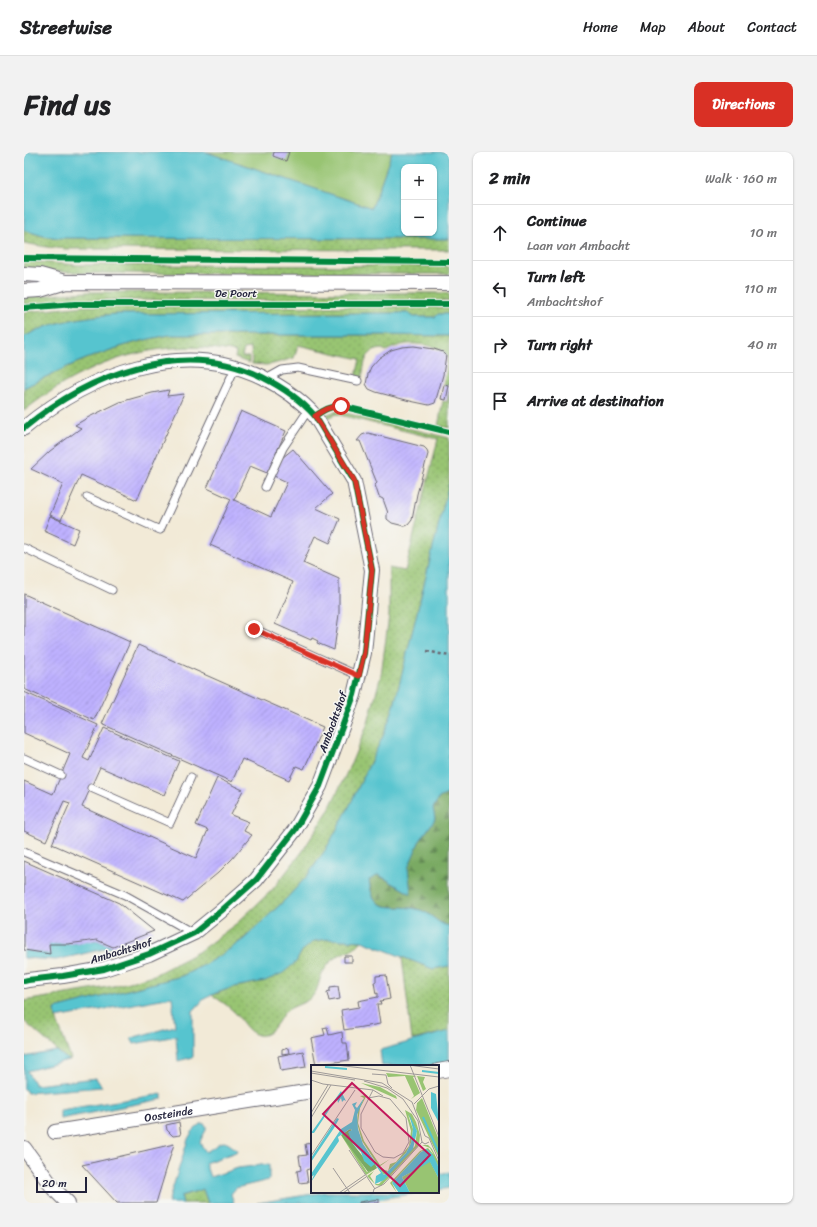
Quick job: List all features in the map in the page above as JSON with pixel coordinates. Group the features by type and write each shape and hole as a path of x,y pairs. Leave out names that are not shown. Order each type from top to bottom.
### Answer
{"street":[{"name":"De Poort","path":"24,274 40,275 66,282 449,283"},
{"name":"De Poort","path":"24,290 40,290 66,282"},
{"name":"Ambachtshof","path":"24,428 49,408 72,394 98,381 122,372 146,366 186,360 207,361 236,366 284,388 315,416 354,480 372,570 364,653 359,676 354,695 320,786 295,830 256,880 221,912 194,933 149,954 104,969 63,976 25,980"},
{"path":"439,1071 449,1070"},
{"name":"Oosteinde","path":"55,1132 311,1091"},
{"path":"24,1148 54,1189 68,1203"}],"lane":[{"path":"87,497 160,530 236,366"},
{"path":"266,379 282,370 298,368 358,381"},
{"path":"265,487 283,448 309,409"},
{"path":"24,548 112,590"},
{"path":"254,629 359,676"},
{"path":"24,758 61,774"},
{"path":"91,788 170,823 192,777"},
{"path":"24,852 125,895 194,933"}],"path":[{"path":"427,651 449,656"}],"green space":[{"path":"206,152 392,152 372,208"},
{"path":"24,230 43,236 61,238 449,239 449,250 66,249 24,243"},
{"path":"26,261 78,265 449,266 449,274 78,273 24,269 24,263"},
{"path":"87,292 449,293 449,301 106,300 27,305 24,303 25,297"},
{"path":"86,306 449,307 449,314 438,314 435,317 414,317 408,313 116,314 80,318 57,323 24,337 24,312"},
{"path":"170,335 449,336 449,385 443,384 448,362 445,353 435,348 416,344 406,344 386,351 382,349 372,352 366,359 362,378 356,377 360,359 298,345 294,358 266,365 252,364 251,348 244,349 242,357 249,357 249,363 235,358 236,352 207,348 179,348 151,351 124,357 97,367 72,379 47,394 24,411 24,388 77,363 114,349 132,343"},
{"path":"449,391 449,428 438,426 443,401 447,402"},
{"path":"337,411 449,438 449,483 394,706 384,734 348,809 326,849 308,875 287,898 243,939 224,953 182,976 55,1009 56,1018 71,1059 68,1060 24,1021 24,1001 114,986 154,975 198,952 237,923 272,890 302,852 328,811 350,766 368,723 381,675 389,615 389,568 405,571 438,439 336,414 328,418 325,415"},
{"path":"449,793 449,926 441,923 424,911 380,904 375,900 371,892 369,880 378,875 411,894 408,868 419,842 435,819 433,808 439,798"},
{"path":"328,939 362,941 355,948 336,957 327,966 322,974 316,991 312,997 284,1013 274,1028 267,1034 258,1035 250,1031 235,1013 212,995 234,987 265,981 296,962 302,951 314,941"},
{"path":"402,957 433,969 449,966 449,1031 412,1040"},
{"path":"203,1189 208,1203 183,1203 181,1196"}],"water":[{"path":"24,152 206,152 372,208 392,152 449,152 449,239 61,238 43,236 24,230"},
{"path":"408,313 414,317 435,317 438,314 449,314 449,336 170,335 132,343 114,349 77,363 24,388 24,337 57,323 116,314"},
{"path":"449,483 449,793 439,798 433,808 435,819 419,842 408,868 411,894 379,875 369,880 371,892 375,900 380,904 424,911 441,923 449,926 449,966 433,969 362,941 328,939 314,941 302,951 296,962 283,973 265,981 234,987 204,999 193,1011 193,1057 178,1061 176,1036 134,1044 131,1038 175,1026 172,997 56,1018 55,1009 182,976 204,965 244,939 287,898 308,875 326,849 348,809 384,734 394,706"},
{"path":"97,940 113,947 56,960 24,958 24,950 50,954 49,944 68,944"},
{"path":"449,1031 449,1062 432,1065 382,1065 380,1050"},
{"path":"57,1051 68,1060 27,1071 35,1085 96,1078 102,1087 27,1093 24,1088 24,1057"},
{"path":"162,1094 162,1099 60,1119 60,1110"},
{"path":"200,1124 205,1124 206,1126 200,1143 206,1152 221,1142 227,1143 237,1150 236,1152 205,1163 210,1177 238,1168 269,1164 269,1180 236,1188 231,1194 234,1203 208,1203 203,1189 181,1196 183,1203 168,1203 188,1139 192,1132"},
{"path":"449,1172 449,1188 439,1190 439,1174"},
{"path":"319,1193 418,1193 352,1203 257,1203"}],"building":[{"path":"274,152 289,152 286,161 273,156"},
{"path":"414,346 434,349 443,352 446,355 443,375 435,403 429,405 410,401 369,389 366,384 368,374 371,367 379,358 391,350"},
{"path":"444,385 449,386 446,400 441,399"},
{"path":"169,390 167,396 184,394 137,500 81,475 61,520 50,515 63,484 31,469 50,451 81,428 75,425 120,402"},
{"path":"241,411 286,431 267,473 250,466 234,500 271,517 287,482 274,476 282,458 293,449 332,494 316,508 340,519 330,543 315,536 303,563 339,579 339,614 334,650 317,643 318,641 312,638 311,640 275,624 293,582 210,545 231,499 207,488"},
{"path":"368,433 424,447 427,450 428,454 417,494 412,520 408,525 404,526 392,523 387,519 388,513 383,499 379,497 375,485 377,483 360,441 357,441 362,435"},
{"path":"50,516 79,529 73,544 44,531"},
{"path":"24,594 130,642 94,720 24,689"},
{"path":"138,645 323,727 304,769 296,766 289,780 242,759 232,782 102,724"},
{"path":"24,692 98,725 83,758 89,761 104,728 179,761 164,795 100,767 82,807 196,858 208,830 196,825 217,778 243,790 231,815 249,822 244,831 252,835 218,873 183,902 52,844 70,803 64,801 46,841 24,831 24,781 53,794 70,754 24,733"},
{"path":"24,861 119,903 154,931 113,947 97,940 68,944 49,944 50,954 24,950"},
{"path":"344,956 352,956 352,962 344,962"},
{"path":"386,975 390,999 380,1001 381,1004 377,1004 380,1024 344,1030 341,1010 359,1007 358,1001 378,997 374,982 376,982 376,976"},
{"path":"338,986 340,999 329,1001 327,992 330,991 330,987"},
{"path":"327,1027 329,1035 342,1032 343,1043 347,1043 349,1060 316,1065 311,1038 325,1035 323,1028"},
{"path":"288,1048 289,1053 282,1054 282,1050"},
{"path":"303,1051 306,1067 281,1071 278,1056"},
{"path":"179,1122 181,1135 173,1136 167,1130 166,1125"},
{"path":"311,1143 311,1168 306,1170 308,1182 299,1183 297,1171 301,1170 299,1156 307,1155 305,1144"},
{"path":"174,1144 156,1203 117,1203 82,1165"},
{"path":"379,1199 379,1203 359,1203 359,1202"}],"cycle path":[{"path":"24,258 449,262"},
{"path":"24,308 75,304 449,304"},
{"path":"24,428 77,392 107,378 137,368 168,362 200,361 231,366 262,377 290,394 315,416 354,481 372,570 364,653 354,695 320,786 295,830 256,880 194,933 149,954 104,969 24,981"},
{"path":"315,416 327,409 341,406 449,432"}],"route":[{"path":"254,629 359,676 364,653 372,570 354,480 315,416 327,408 341,406"}]}
